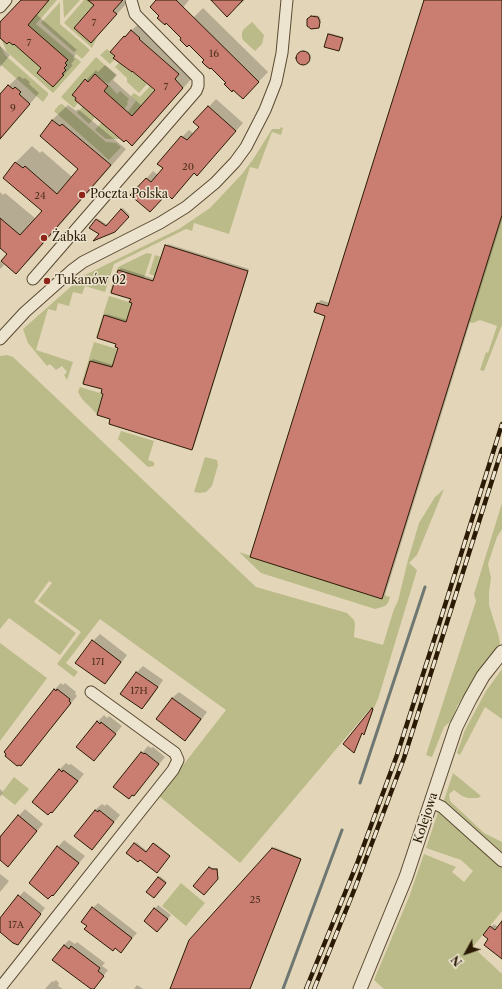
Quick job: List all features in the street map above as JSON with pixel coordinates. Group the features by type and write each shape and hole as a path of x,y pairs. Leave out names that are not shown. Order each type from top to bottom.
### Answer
{"street":[{"path":"0,7 6,0"},
{"path":"33,279 188,100 198,86 198,78 135,14 131,0"},
{"path":"0,339 26,312 71,271 86,260 160,223 186,207 215,182 235,162 246,147 265,110 276,82 282,53 287,0"},
{"name":"Kolejowa","path":"360,989 406,876 462,714 483,676 502,652"},
{"path":"0,988 172,770 178,760 175,753 91,692"},
{"path":"431,802 442,807 502,861"}],"green space":[{"path":"49,0 57,0 36,24 81,62 53,93 7,52 1,39 7,44 9,42 13,45 14,44 41,68 37,74 53,87 64,75 62,74 67,65 54,48 39,36 32,28 25,24 29,22"},
{"path":"63,0 80,0 64,18"},
{"path":"84,0 88,0 95,7 92,11 90,9 74,28 91,43 98,35 92,48 64,23"},
{"path":"60,2 60,24 90,50 82,59 41,23"},
{"path":"252,22 264,35 262,44 255,51 243,40 242,37 242,32 244,29"},
{"path":"0,45 5,55 48,93 43,102 0,64"},
{"path":"107,49 115,56 113,58 115,59 110,64 100,55"},
{"path":"96,57 116,75 108,84 95,74 88,82 85,79 72,94 78,103 74,108 61,97"},
{"path":"119,63 131,72 132,71 147,84 139,93 127,82 127,78 115,67"},
{"path":"109,85 117,94 120,91 129,99 127,102 128,104 124,109 104,91"},
{"path":"150,86 154,91 132,117 127,113 136,101 131,96 134,93 140,97"},
{"path":"62,104 106,142 116,143 121,147 109,160 54,111 59,105"},
{"path":"83,106 95,117 89,124 77,113"},
{"path":"102,122 120,139 106,139 95,130"},
{"path":"281,127 283,128 281,135 272,132 258,169 250,167 229,234 194,223 192,231 186,229 114,264 105,292 85,286 82,294 73,292 69,306 58,303 56,311 48,309 36,350 73,362 67,380 64,375 67,372 62,366 56,370 50,364 47,366 28,343 23,329 83,276 179,229 210,208 242,174 272,129 280,129"},
{"path":"502,215 502,325 484,371 480,370 486,352 488,353 497,326 480,320 473,323 469,322"},
{"path":"147,253 152,254 144,278 118,270 111,293 110,291 118,267"},
{"path":"155,255 161,257 155,276 149,274"},
{"path":"109,296 132,303 126,322 104,315 97,338 96,337"},
{"path":"94,342 117,349 112,367 90,361 83,384 82,382"},
{"path":"7,355 13,357 256,587 347,613 354,620 354,637 383,645 394,609 398,601 419,523 435,497 444,489 417,555 409,563 417,570 378,699 373,710 370,709 240,863 159,796 226,710 100,619 66,663 78,672 74,677 57,664 81,632 38,601 52,583 49,581 34,602 76,633 60,655 9,618 0,629 0,356"},
{"path":"80,387 103,394 97,414 82,399 78,392"},
{"path":"121,431 154,441 148,460 154,462 154,466 148,467 118,439"},
{"path":"205,457 217,460 218,465 212,486 206,492 194,492"},
{"path":"502,503 502,529 497,537 488,564 491,578 489,605 500,645 457,706 452,720 444,727 432,757 426,755 476,601 474,594"},
{"path":"239,552 382,599 384,595 390,597 385,606 375,609 261,573"},
{"path":"0,643 47,678 0,741"},
{"path":"502,669 502,719 485,707 460,755 457,753 465,730 486,691"},
{"path":"453,773 481,796 478,798 468,798 462,796 454,790 449,794 450,801 484,833 502,842 502,853 444,800"},
{"path":"14,777 29,789 15,805 1,794"},
{"path":"438,812 442,813 502,867 502,911 473,947 502,974 502,989 384,989 374,980 409,897 424,854 456,867 452,872 464,882 473,871 461,860 426,848"},
{"path":"181,883 205,903 186,926 162,906"}],"building":[{"path":"21,0 49,0 28,25 68,60 65,63 67,65 64,68 66,70 62,74 64,75 53,87 37,73 41,68 14,44 13,45 9,42 7,44 0,38 0,22"},
{"path":"88,0 123,0 113,11 117,14 91,43 74,28 94,5"},
{"path":"156,0 176,0 259,82 243,99 233,90 232,92 224,84 226,83 211,68 210,69 202,62 204,60 189,45 187,47 180,40 181,38 166,23 165,25 157,18 159,16 150,7"},
{"path":"211,0 243,0 227,17"},
{"path":"424,0 502,0 502,215 382,599 250,557 325,316 314,312 317,303 328,306"},
{"path":"311,16 318,17 320,22 319,28 311,29 307,26 307,19"},
{"path":"131,30 140,38 139,39 179,74 175,79 183,88 132,146 126,140 124,142 75,100 76,98 72,95 85,79 88,82 95,74 108,86 104,91 132,116 155,90 113,58 115,56 110,52"},
{"path":"328,34 343,38 339,51 324,47"},
{"path":"300,51 306,51 310,55 310,61 306,65 300,65 296,61 296,55"},
{"path":"8,85 13,89 15,87 21,92 19,94 30,104 0,139 0,94"},
{"path":"208,106 236,131 197,176 194,173 172,199 169,196 167,199 164,197 150,212 130,195 146,178 151,182 163,168 157,164 181,136 187,140 199,127 193,122"},
{"path":"52,120 60,126 62,124 111,165 16,274 1,261 7,254 0,248 0,218 20,235 42,211 3,178 15,162 23,168 25,166 57,194 78,169 40,136"},
{"path":"121,209 129,217 115,232 93,241 99,234 89,228 96,219 106,226"},
{"path":"165,245 248,271 192,450 109,424 110,419 97,415 103,394 101,393 102,389 83,384 90,361 112,367 118,348 115,347 116,344 97,338 104,315 126,322 132,303 129,302 131,299 111,293 118,270 153,281"},
{"path":"92,640 121,662 105,684 75,663"},
{"path":"136,672 158,687 142,709 120,694"},
{"path":"54,689 56,691 57,689 70,699 69,701 71,703 21,766 17,766 5,756 6,754 4,752"},
{"path":"172,698 201,719 185,741 156,719"},
{"path":"372,708 373,709 364,735 362,733 354,753 343,744"},
{"path":"97,721 100,724 101,722 116,734 94,761 76,747"},
{"path":"141,752 144,754 145,753 159,764 134,796 132,795 129,799 113,787"},
{"path":"59,769 62,772 63,770 78,781 52,813 51,812 48,815 32,802"},
{"path":"95,810 98,812 99,810 114,822 92,850 74,836"},
{"path":"18,815 37,831 8,867 0,860 0,837"},
{"path":"134,843 146,852 153,843 170,856 157,873 140,860 138,862 126,853"},
{"path":"57,846 79,863 53,896 52,895 48,899 29,883"},
{"path":"272,848 301,859 250,989 170,989 189,940"},
{"path":"209,867 212,869 217,869 218,879 204,895 193,886"},
{"path":"158,877 166,883 154,898 146,892"},
{"path":"18,895 41,914 18,945 13,943 0,932 0,918"},
{"path":"92,907 132,938 121,953 115,948 113,951 84,929 87,926 81,922"},
{"path":"154,908 168,919 157,932 144,921"},
{"path":"502,921 502,959 484,945 488,939 483,935 490,926 495,930"},
{"path":"64,945 69,949 71,946 100,968 98,971 104,976 94,989 91,989 52,960"}],"waterway":[{"path":"360,783 425,587"},
{"path":"283,989 342,830"}],"railway":[{"path":"306,989 358,861 397,755 502,424"},
{"path":"314,989 355,888 404,758 502,449"}],"place":[{"name":"Poczta Polska","path":"82,195"},
{"name":"Żabka","path":"44,238"},
{"name":"Tukanów 02","path":"47,281"}]}
